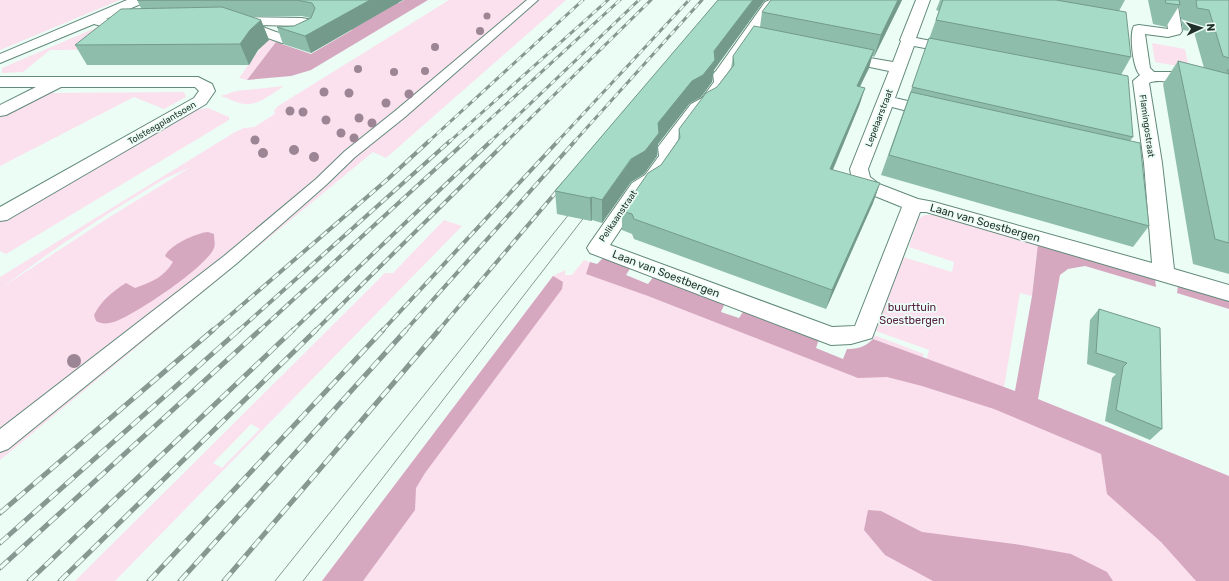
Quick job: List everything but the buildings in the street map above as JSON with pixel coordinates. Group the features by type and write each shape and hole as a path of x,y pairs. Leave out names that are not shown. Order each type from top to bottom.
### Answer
{"street":[{"path":"0,59 138,0"},
{"name":"Pelikaanstraat","path":"597,248 638,187 652,180 668,156 667,147 697,107 708,101 722,82 721,74 755,39 770,5 780,0"},
{"name":"Lepelaarstraat","path":"915,205 872,188 861,179 859,169 886,101 922,0"},
{"name":"Flamingostraat","path":"1164,274 1145,161 1139,82 1143,70 1138,34 1131,28 1158,32 1175,31 1170,0"},
{"path":"94,19 105,23 145,22"},
{"path":"216,21 232,21"},
{"path":"907,40 969,52"},
{"path":"830,54 898,68"},
{"path":"1139,82 1173,77 1229,92"},
{"name":"Tolsteegplantsoen","path":"0,82 198,82 206,87 207,92 200,101 0,214"},
{"name":"Tolsteegplantsoen","path":"0,111 58,82"},
{"path":"886,101 947,116"},
{"name":"Laan van Soestbergen","path":"597,248 831,336 842,337 853,336 864,332 909,211 915,205 927,206 1229,293"}],"lane":[{"path":"0,442 230,260 321,182 350,154 400,114 533,0"}],"green space":[{"path":"0,0 120,0 0,50"},
{"path":"449,0 566,0 386,158 373,152 0,460 0,277 235,132 244,128 254,127 275,114 274,111 278,106","holes":["191,167 108,218 1,288 109,213 164,179"]},
{"path":"232,25 276,42 247,80 239,78 260,49 50,50 23,72 2,73 2,68 100,26"},
{"path":"1152,43 1185,49 1189,68 1155,62"},
{"path":"284,86 260,101 249,104 238,103 221,96 236,91"},
{"path":"184,92 186,97 164,109 134,97 0,166 0,117 51,93"},
{"path":"208,108 229,117 229,120 6,254 0,251 0,222 199,109"},
{"name":"buurttuin Soestbergen","path":"925,215 937,215 1038,245 1032,296 1020,293 1004,387 1229,476 1229,581 322,581 553,276 565,270 565,275 572,275 584,260 858,367 927,358 929,350 876,331 903,257 952,272 954,262 909,247 918,219"},
{"path":"444,220 462,226 115,581 75,581 385,273 393,273","holes":["251,424 260,429 222,468 213,463"]},
{"path":"874,335 924,354 922,358 873,339"}],"shaded area":[{"path":"388,0 399,3 404,0 428,0 311,70 291,76 247,80 276,42 311,54 352,30 354,24"},
{"path":"208,232 214,234 215,244 213,250 207,258 183,279 152,301 124,318 109,323 96,321 94,315 112,293 126,283 135,288 147,284 162,275 173,262 165,256 172,248 190,237"},
{"path":"1038,244 1155,278 1156,287 1085,266 1068,269 1060,275 1038,399 1229,476 1229,581 1196,581 1161,542 1107,494 1101,454 994,409 922,386 887,377 858,378 648,296 586,274 590,262 597,264 603,258 631,267 626,275 648,284 654,276 725,303 721,312 739,318 744,310 819,339 816,348 843,359 847,349 861,347 873,339 1015,391 1032,296"},
{"path":"553,276 563,282 562,289 425,473 416,488 415,510 363,581 322,581"},
{"path":"1180,285 1229,300 1229,309 1177,293 1178,286"},
{"path":"868,510 881,511 922,532 1021,545 1071,554 1107,572 1113,581 933,581 885,555 864,530"}],"tram line":[{"path":"275,581 574,208"},
{"path":"303,581 589,211"}],"railway":[{"path":"428,142 583,0"},
{"path":"449,142 608,0"},
{"path":"465,142 620,0"},
{"path":"490,142 639,0"},
{"path":"506,142 651,0"},
{"path":"557,142 689,0"},
{"path":"574,142 702,0"},
{"path":"212,331 389,178 429,141"},
{"path":"238,331 450,141"},
{"path":"259,331 466,141"},
{"path":"292,331 491,141"},
{"path":"315,331 507,141"},
{"path":"382,331 558,141"},
{"path":"405,331 575,141"},
{"path":"438,331 563,184"},
{"path":"0,513 213,330"},
{"path":"0,543 239,330"},
{"path":"0,568 260,330"},
{"path":"29,581 293,330"},
{"path":"60,581 316,330"},
{"path":"149,581 383,330"},
{"path":"180,581 406,330"},
{"path":"224,581 439,330"}]}
